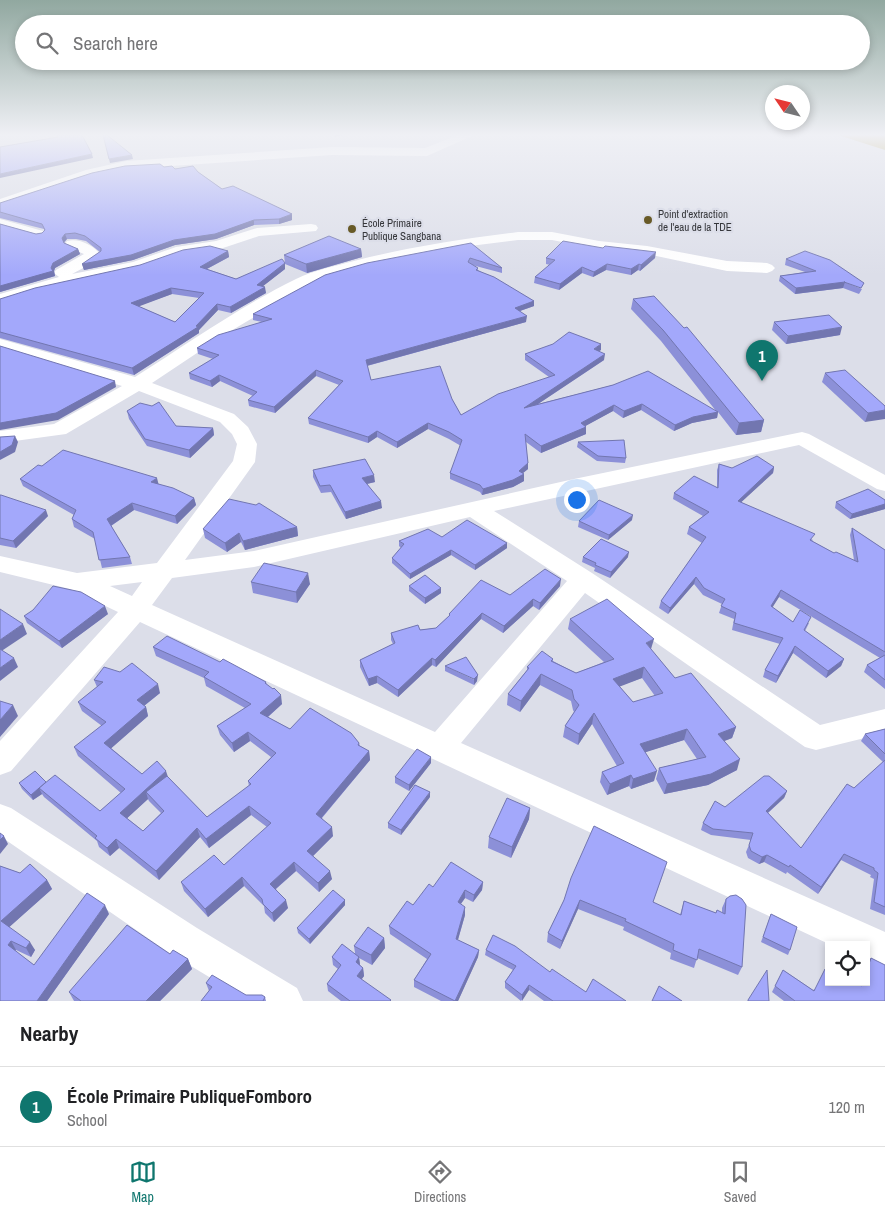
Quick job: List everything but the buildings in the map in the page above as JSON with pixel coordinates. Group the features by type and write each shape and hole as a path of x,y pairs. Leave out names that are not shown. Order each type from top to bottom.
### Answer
{"street":[{"path":"0,203 64,182"},
{"path":"0,223 38,234"},
{"path":"0,283 25,290 91,274 136,266 181,250 218,245 257,232 311,228"},
{"path":"0,437 59,430 112,401 218,331 302,282 393,255 454,244 518,236 552,236 647,250 727,266 767,268"},
{"path":"0,299 25,290 80,264 92,255 87,249 72,244"},
{"path":"0,344 137,384 227,418 240,431 247,444 244,462 136,609 0,762"},
{"path":"77,582 254,559 802,438 885,484"},
{"path":"474,509 583,579 816,738 885,722"},
{"path":"0,564 77,582 885,950"},
{"path":"439,748 583,579"},
{"path":"0,818 184,941 284,1001"}],"place":[{"name":"Point d'extraction de l'eau de la TDE","path":"648,220"},
{"name":"École Primaire Publique Sangbana","path":"352,229"},
{"name":"École Primaire PubliqueFomboro","path":"762,381"}]}
